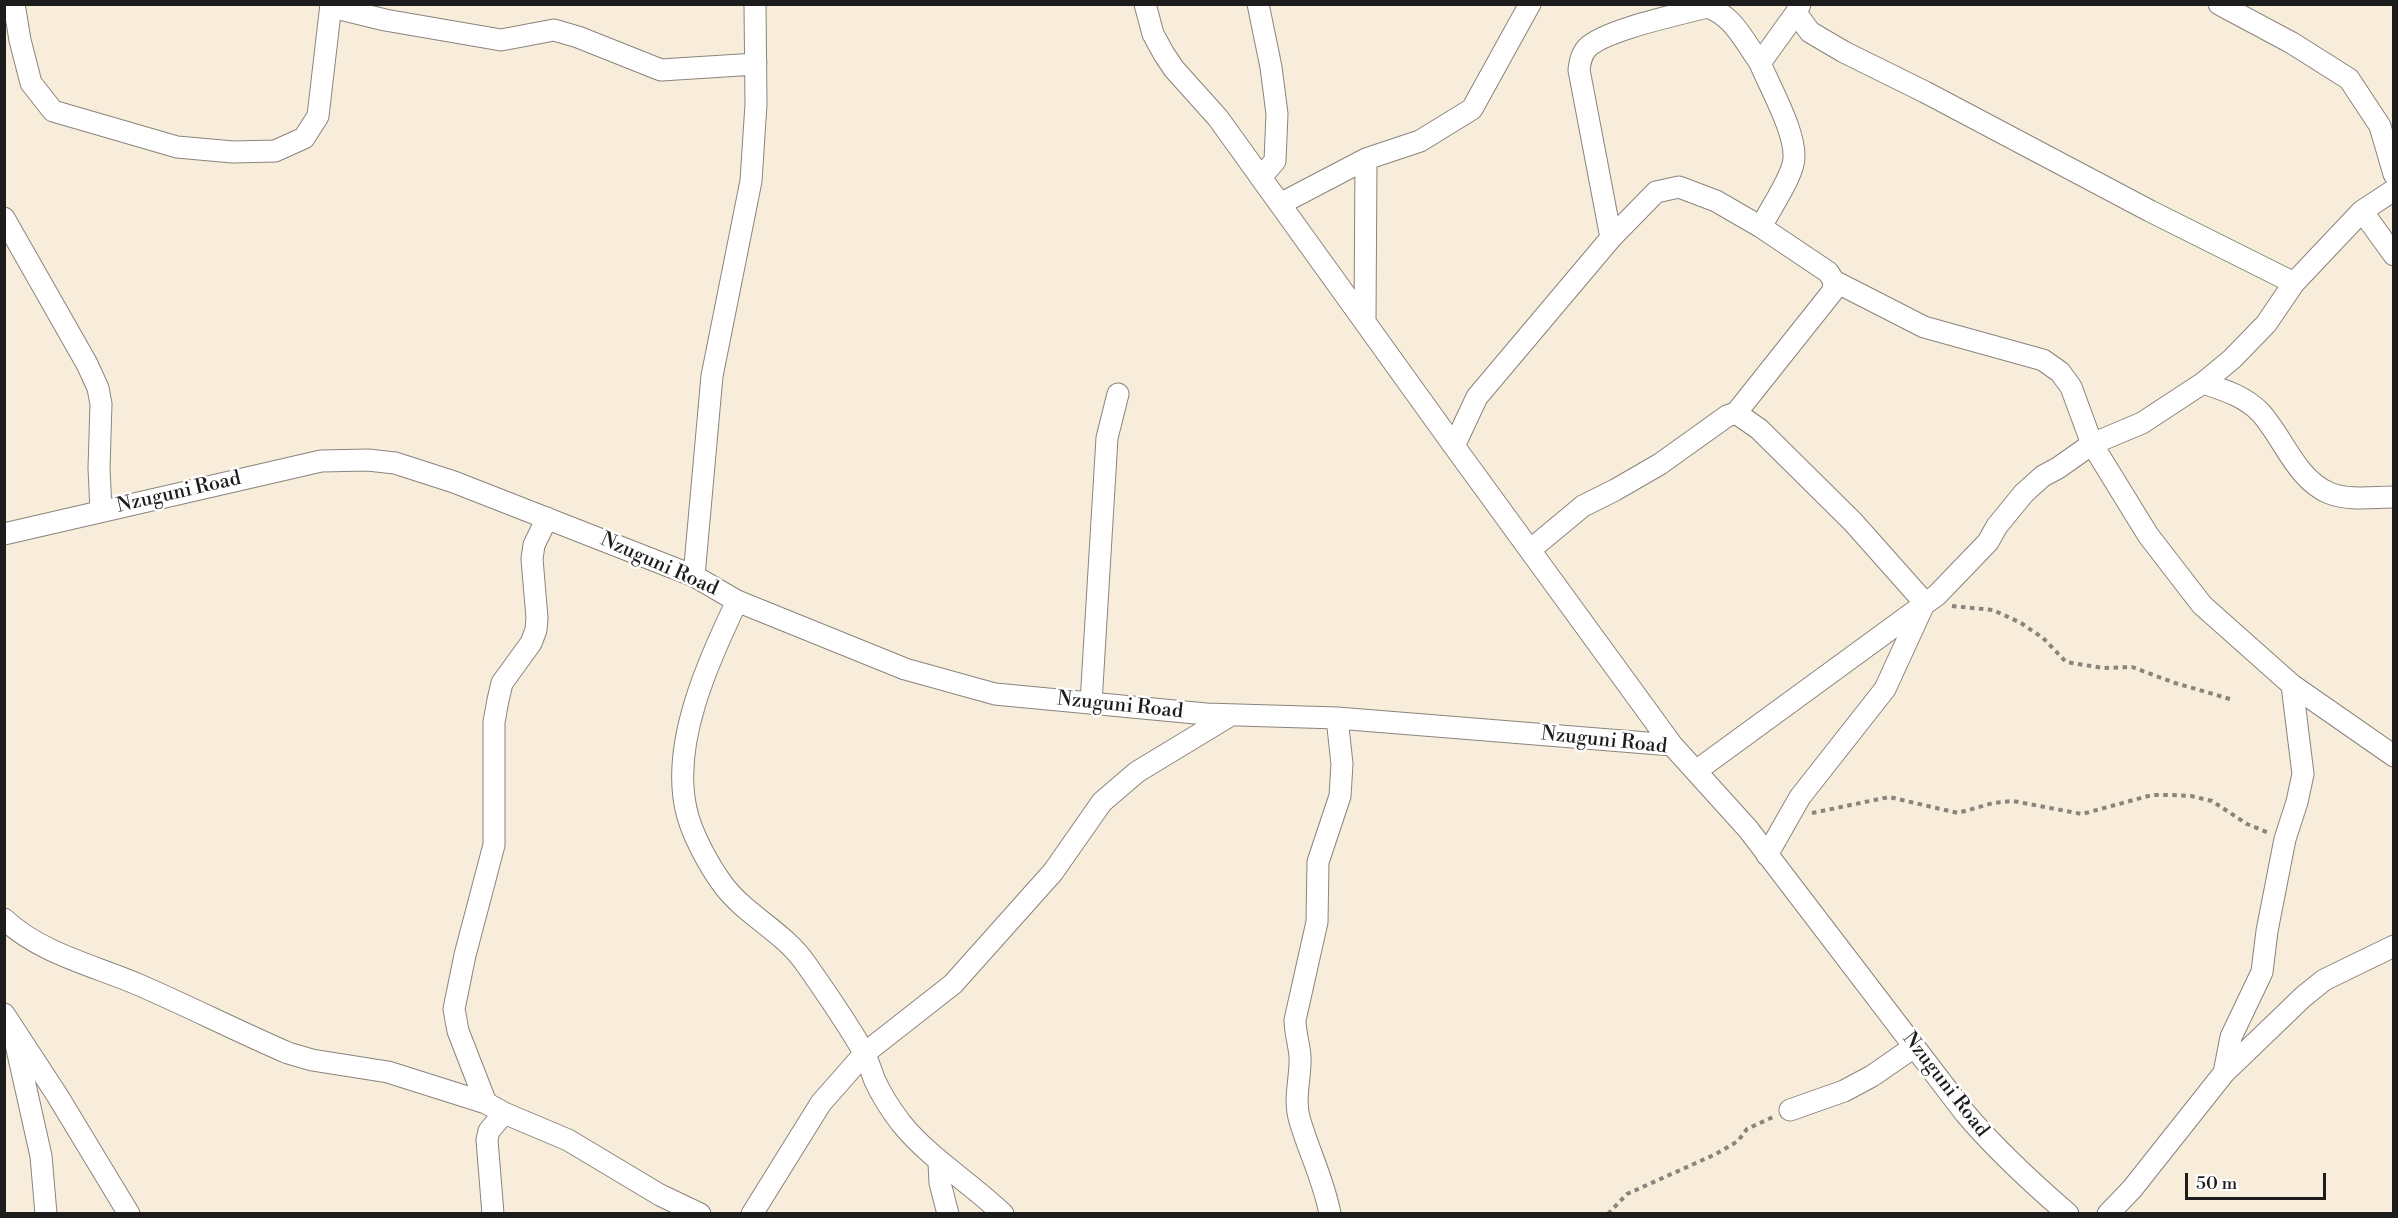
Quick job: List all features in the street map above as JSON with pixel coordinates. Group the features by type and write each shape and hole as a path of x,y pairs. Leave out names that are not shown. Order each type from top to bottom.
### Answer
{"street":[{"path":"14,4 31,83 53,111 177,147 233,152 275,151 304,138 318,116 332,6 385,20 501,40 554,30 661,70 756,64"},
{"path":"694,576 712,376 751,181 756,104 755,4"},
{"path":"1145,4 1153,34 1174,69 1218,118 1672,745"},
{"path":"1258,4 1271,67 1277,114 1275,160 1261,177"},
{"path":"1280,204 1366,159 1420,141 1472,109 1530,4"},
{"path":"2219,4 2292,43 2349,79 2380,126 2394,174"},
{"path":"1611,238 1589,132 1579,70 1581,56 1596,41 1639,25 1707,7 1726,16 1760,63 1791,135 1794,151 1793,165 1761,227"},
{"path":"1760,63 1798,9 1810,32 1844,52 2294,283"},
{"path":"1365,320 1366,159"},
{"path":"1454,446 1477,397 1611,238 1656,192 1679,187 1716,201 1761,227 1828,272 1834,281 1924,327 2043,360 2060,372 2072,387 2092,444 2148,535 2202,605 2292,685 2394,756"},
{"path":"1696,771 1938,595 1988,542 1997,526 2035,482 2092,444 2142,423 2203,383 2232,359 2266,324 2294,283 2362,211 2394,190"},
{"path":"2362,211 2394,255"},
{"path":"4,218 87,364 98,388 101,404 99,468 101,511"},
{"path":"1530,550 1583,506 1660,464 1727,416 1736,413 1833,291 1834,281"},
{"path":"2203,383 2237,394 2260,412 2299,466 2316,485 2330,494 2353,498 2394,497"},
{"path":"1091,703 1107,438 1118,394"},
{"path":"1736,413 1759,429 1853,522 1924,603"},
{"name":"Nzuguni Road","path":"4,534 321,461 368,460 395,464 454,482 694,576 737,601 905,669 995,694 1231,715 1337,718 1672,745 1748,829 1995,1149 2068,1214"},
{"path":"493,1214 487,1140 495,1108 458,1031 454,1009 465,956 494,845 494,722 498,700 502,683 531,643 536,630 532,559 534,545 547,518"},
{"path":"737,601 718,640 687,728 684,762 686,808 691,829 723,885 735,898 783,937 803,959 864,1053 888,1105 904,1126 939,1163 986,1197 1003,1214"},
{"path":"1767,855 1800,797 1828,758 1885,689 1924,603"},
{"path":"2224,1073 2232,1037 2262,972 2267,931 2285,839 2303,774 2292,685"},
{"path":"752,1214 821,1103 864,1053 953,984 1053,872 1102,802 1137,772 1231,715"},
{"path":"1330,1214 1327,1197 1299,1120 1296,1103 1300,1057 1295,1020 1317,922 1318,862 1340,796 1342,764 1337,718"},
{"path":"4,919 29,939 48,949 137,984 288,1053 312,1060 388,1072 495,1108 568,1140 660,1195 700,1214"},
{"path":"2108,1214 2132,1189 2224,1073 2302,997 2324,980 2394,946"},
{"path":"9,1022 41,1156 46,1214"},
{"path":"9,1022 63,1104 129,1214"},
{"path":"1790,1110 1844,1091 1872,1076 1914,1047"},
{"path":"939,1163 940,1183 948,1214"}],"path":[{"path":"1924,603 1992,610 2021,623 2043,638 2066,662 2103,668 2132,667 2175,683 2230,699"},
{"path":"1787,819 1889,797 1958,813 1993,803 2013,801 2082,814 2152,795 2170,795 2191,796 2212,801 2247,824 2285,839"},
{"path":"1608,1214 1627,1194 1716,1154 1738,1141 1748,1129 1790,1110"}]}
